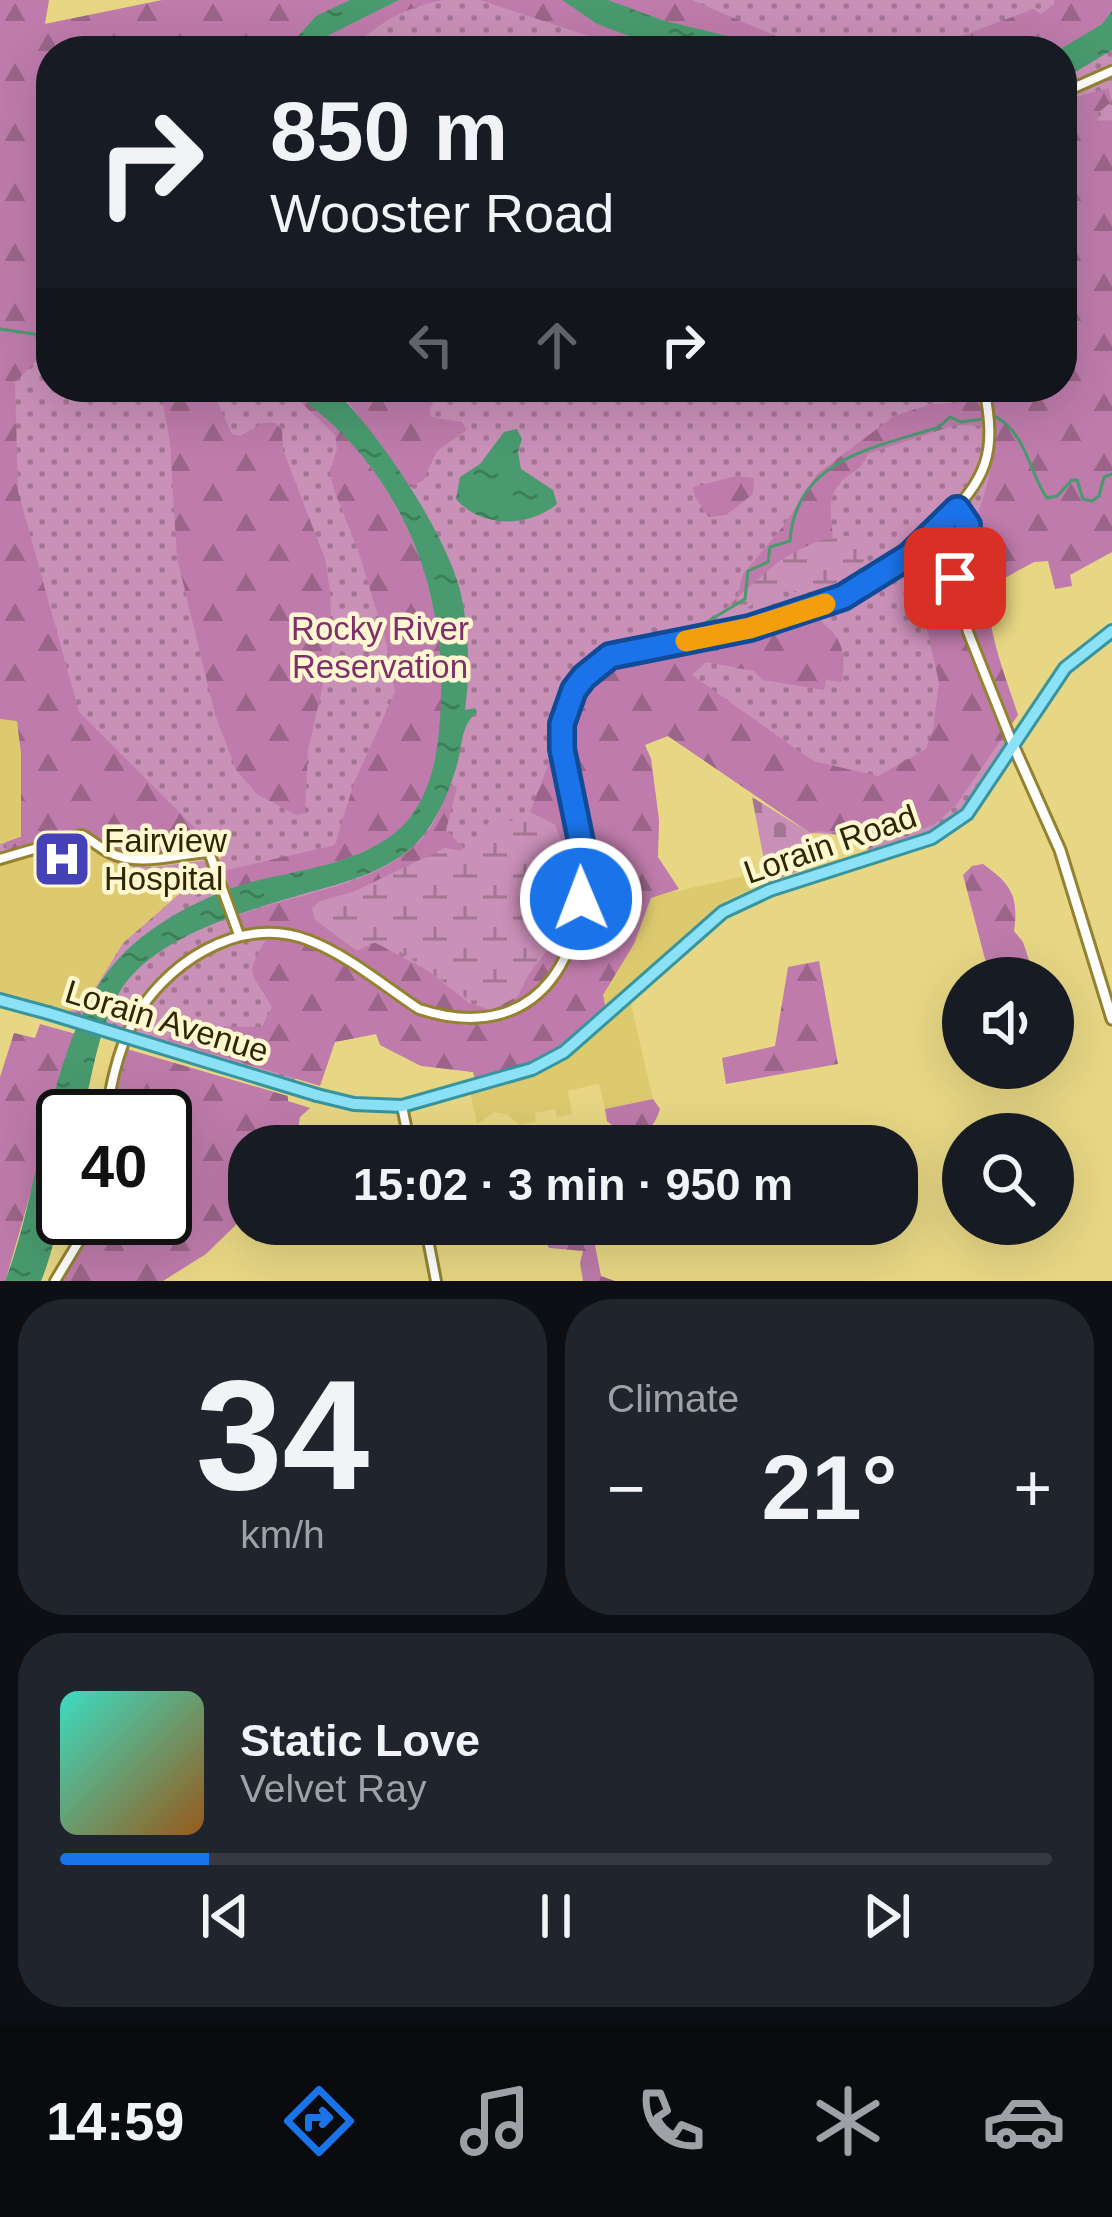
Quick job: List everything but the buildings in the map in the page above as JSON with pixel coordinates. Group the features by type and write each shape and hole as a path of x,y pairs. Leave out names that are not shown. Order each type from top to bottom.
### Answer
{"main road":[{"name":"Lorain Road","path":"317,1095 402,1106 518,1074 564,1052 723,912 756,895 932,838 967,814 1065,668 1112,631"},
{"path":"1014,747 1060,850 1112,1019"},
{"name":"Lorain Avenue","path":"0,1000 317,1095"}],"street":[{"path":"1077,86 1112,71"},
{"path":"112,1089 119,1055 142,1007 183,965 239,935 278,933 308,939 419,1009 439,1016 475,1021 520,1008 558,970 578,917 581,842 562,749 562,724 574,690 610,656 750,628 843,597 909,556 980,480 991,443 986,402"},
{"path":"957,509 968,525 955,578 959,596 968,632 1014,747"},
{"path":"0,859 82,835 110,854 132,859 209,852 239,935"},
{"path":"402,1106 406,1125"},
{"path":"55,1281 77,1245"},
{"path":"429,1245 436,1281"}],"shaded area":[{"name":"Fairview Hospital","path":"0,704 20,704 81,836 107,858 143,874 189,870 184,890 123,943 83,1008 64,1012 0,993"},
{"path":"744,876 750,890 727,900 605,1007 603,995 634,944 651,897"},
{"path":"630,1000 653,1099 605,1109 599,1084 568,1091 572,1114 557,1117 555,1109 535,1113 536,1122 519,1125 508,1115 494,1112 477,1124 470,1091 535,1071"}],"green space":[{"name":"Rocky River Reservation","path":"0,0 43,17 45,24 167,0 1112,0 1112,276 1077,324 1077,36 36,36 36,402 1077,402 1077,330 1112,374 958,587 1013,747 952,825 869,854 862,836 812,833 631,716 651,759 659,821 603,995 607,1013 559,1054 476,1081 473,1072 432,1065 401,1029 303,1048 292,1091 64,1012 83,1008 123,943 184,890 188,870 144,874 127,864 153,867 221,858 218,851 153,860 109,855 82,831 0,860 0,844 30,834 12,657"},
{"path":"0,0 49,0 45,24 162,0 350,0 316,16 298,36 36,36 36,362 15,382 18,491 79,712 218,851 134,856 112,851 80,832 8,854 6,842 21,837 21,753 17,721 0,719"},
{"path":"399,0 443,0 392,18 366,36 327,36"},
{"path":"480,0 562,0 597,24 629,36 589,36"},
{"path":"608,0 692,0 776,36 727,36"},
{"path":"1054,0 1112,0 1112,11 1102,24 1077,39 961,36 1033,9 1041,14"},
{"path":"1109,88 1111,102 1098,113 1098,121 1112,120 1112,552 1070,575 1072,586 1055,589 1048,561 1034,562 992,585 992,631 1018,715 957,804 934,825 866,845 862,836 810,833 668,736 645,745 659,821 658,857 679,889 651,898 634,944 603,995 605,1007 546,1053 476,1081 473,1072 421,1066 380,1045 376,1034 335,1042 320,1086 168,1040 184,1017 198,1026 262,1027 272,1007 252,972 268,935 329,955 408,1006 439,1020 494,1023 536,1001 563,971 574,948 585,897 584,844 565,748 565,721 582,685 614,660 752,635 814,616 840,644 842,682 826,680 824,690 763,680 754,671 706,662 692,675 813,761 878,776 926,749 939,683 919,592 938,537 957,541 949,574 959,575 988,483 994,438 992,402 1077,402 1077,97"},
{"path":"163,402 218,402 232,434 240,436 263,423 275,423 282,430 283,450 325,559 330,592 332,645 308,750 305,813 296,815 257,794 236,770 215,714 177,558"},
{"path":"301,402 307,402 351,443 375,473 412,540 425,575 440,649 442,687 432,769 415,811 377,845 337,862 230,890 225,871 335,845 354,783 395,692 386,642 334,490 330,471 337,449 335,435"},
{"path":"434,402 431,417 462,422 467,430 437,451 423,481 409,487 350,404"},
{"path":"983,402 987,426 955,425 868,454 834,493 833,537 779,561 736,601 743,574 785,524 817,474 894,416 931,404"},
{"path":"737,476 754,478 753,494 726,515 709,517 693,487"},
{"path":"834,537 861,539 865,551 857,571 848,578 812,591 776,593 741,611 719,615 797,551"},
{"path":"557,742 576,845 574,906 558,957 544,979 505,1010 480,1015 451,1013 414,999 313,938 241,927 237,916 342,885 392,863 431,827 449,784 457,787 446,830 464,848 461,851 445,848 353,892 320,901 469,1003 491,1010 518,996 553,943 564,903 566,861 555,825 530,812"},
{"path":"752,797 810,833 822,863 768,882"},
{"path":"530,812 555,825 566,861 562,920 553,943 518,996 490,1010 398,951 374,943 357,951 315,920 312,908 320,901 353,892 445,848 461,851 491,820 503,817 514,822"},
{"path":"983,864 1011,892 1014,931 1028,957 984,957 963,875"},
{"path":"819,961 838,1064 726,1084 722,1058 775,1046 788,967"},
{"path":"40,1024 76,1034 60,1089 36,1089 36,1174 5,1281 0,1281 0,1077 14,1033 35,1038"},
{"path":"127,1049 288,1096 288,1101 310,1108 299,1125 228,1125 228,1233 206,1254 163,1281 60,1281 81,1245 192,1245 192,1089 117,1089"},
{"path":"653,1099 660,1109 651,1125 612,1125 605,1109"},
{"path":"595,1245 601,1276 615,1281 583,1281 583,1251 549,1248"}],"water":[{"path":"350,0 399,0 327,36 298,36 316,16"},
{"path":"562,0 608,0 727,36 629,36 597,24"},
{"path":"1112,11 1112,50 1077,71 1077,39 1102,24"},
{"path":"306,402 349,405 428,516 455,574 466,626 465,710 475,708 477,712 465,728 455,773 440,809 410,849 387,864 363,876 235,915 161,951 140,967 115,999 89,1089 56,1089 80,1020 100,982 140,938 221,892 344,859 377,845 403,825 420,802 439,730 440,652 435,614 413,540 375,473"},
{"path":"517,429 522,439 521,469 553,490 557,504 519,521 491,520 466,509 456,499 460,477 480,464 504,432"},
{"path":"36,1168 36,1245 52,1245 41,1281 5,1281"}],"waterway":[{"path":"0,329 36,336"},
{"path":"692,631 745,599 748,571 768,562 770,547 790,541 795,513 823,474 865,450 939,427 950,417 961,422 983,419"},
{"path":"996,417 1015,434 1047,498 1077,480 1083,499 1092,501 1099,496 1104,477 1112,474"}],"slow traffic":[{"path":"686,641 750,628 825,604"}],"place":[{"name":"Fairview Hospital","path":"62,859"}],"route":[{"path":"581,899 581,842 562,749 562,724 574,690 597,664 627,651 750,628 843,597 909,556 957,509 968,525 955,578"}]}
